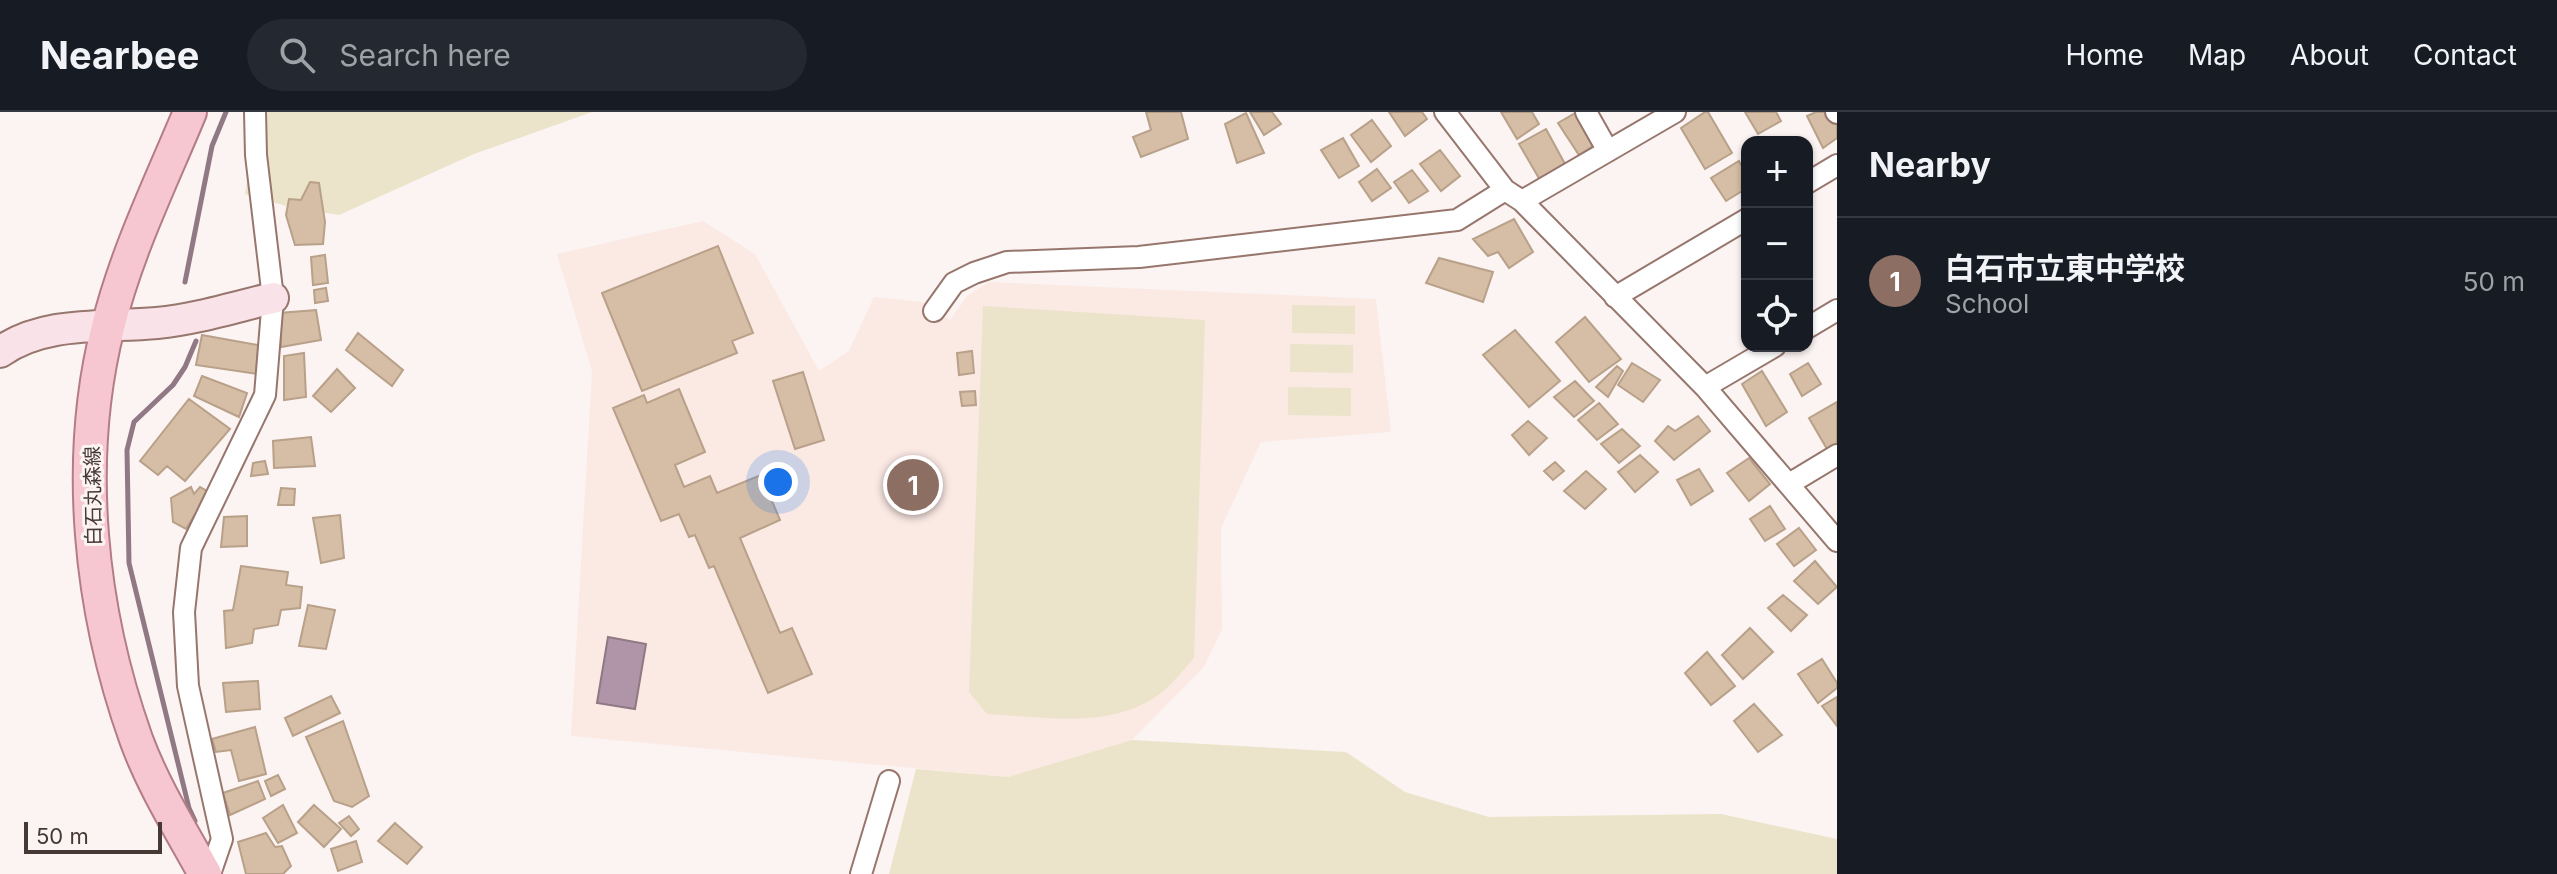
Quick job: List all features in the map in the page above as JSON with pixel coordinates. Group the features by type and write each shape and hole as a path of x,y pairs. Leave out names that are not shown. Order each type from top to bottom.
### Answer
{"main road":[{"name":"白石丸森線","path":"190,112 129,260 108,325 95,384 91,484 94,564 106,639 137,741 162,795 208,874"}],"street":[{"path":"208,874 222,839 188,686 184,612 191,548 265,395 273,298 256,155 255,112"},
{"path":"1445,112 1514,196 1705,387 1837,541"},
{"path":"1586,112 1608,151"},
{"path":"934,311 954,283 1007,262 1139,257 1457,220 1608,151 1675,112"},
{"path":"1813,179 1837,165"},
{"path":"1615,297 1741,223"},
{"path":"0,352 18,339 86,325 156,323 200,317 273,298"},
{"path":"1813,324 1837,310"},
{"path":"1705,387 1765,352"},
{"path":"1789,484 1837,455"},
{"path":"861,874 889,781"}],"shaded area":[{"path":"259,112 592,112 474,154 339,215 293,208 245,194"},
{"path":"703,221 755,254 819,371 849,351 874,297 922,302 950,320 968,295 989,282 1376,299 1391,432 1261,442 1221,528 1222,629 1204,667 1132,740 1008,777 571,736 592,371 557,254"},
{"path":"1292,305 1355,306 1355,334 1292,333"},
{"path":"983,306 1205,320 1194,658 1165,690 1135,708 1115,714 1073,719 987,714 969,692"},
{"path":"1290,344 1353,345 1353,373 1290,372"},
{"path":"1288,387 1351,388 1351,416 1288,415"},
{"path":"608,637 646,644 635,709 597,703"},
{"path":"1132,740 1346,752 1405,792 1489,817 1721,814 1837,839 1837,874 889,874 916,769 1008,777"}],"building":[{"path":"1146,112 1181,112 1188,139 1141,157 1133,137 1151,130"},
{"path":"1250,112 1272,112 1281,124 1264,135"},
{"path":"1389,112 1422,112 1427,119 1405,136"},
{"path":"1501,112 1532,112 1539,124 1517,139"},
{"path":"1577,112 1596,144 1579,155 1558,123"},
{"path":"1708,112 1732,153 1705,169 1681,128"},
{"path":"1745,112 1776,112 1781,121 1758,134"},
{"path":"1830,112 1837,124 1837,138 1823,148 1807,116"},
{"path":"1246,113 1264,153 1237,163 1225,124"},
{"path":"1372,120 1391,146 1371,162 1351,135"},
{"path":"1546,129 1565,164 1540,180 1519,144"},
{"path":"1343,138 1359,166 1339,178 1321,150"},
{"path":"1440,150 1460,176 1441,191 1420,164"},
{"path":"1739,161 1741,192 1726,201 1711,178"},
{"path":"1377,169 1391,188 1372,201 1359,182"},
{"path":"1412,170 1428,191 1409,203 1394,182"},
{"path":"310,182 319,183 325,222 323,244 295,245 286,215 289,199 301,200"},
{"path":"1514,219 1533,252 1509,268 1498,252 1488,256 1473,239"},
{"path":"718,246 753,333 732,341 737,353 642,391 602,293"},
{"path":"325,255 328,283 313,285 311,257"},
{"path":"1439,258 1493,272 1483,302 1426,283"},
{"path":"326,288 328,301 315,303 314,290"},
{"path":"316,310 321,340 281,347 279,313"},
{"path":"1585,317 1621,359 1589,382 1556,342"},
{"path":"1515,330 1560,381 1529,407 1483,355"},
{"path":"358,333 403,370 392,386 346,350"},
{"path":"202,335 263,346 258,374 196,365"},
{"path":"972,351 974,373 959,375 957,353"},
{"path":"304,353 306,397 284,400 284,356"},
{"path":"1632,363 1660,380 1643,402 1618,385"},
{"path":"1808,363 1821,384 1802,396 1790,374"},
{"path":"1617,366 1623,371 1608,397 1596,387"},
{"path":"337,369 355,388 331,412 313,396"},
{"path":"1762,371 1787,412 1766,426 1742,384"},
{"path":"803,372 824,440 795,449 773,381"},
{"path":"202,376 247,393 239,417 194,396"},
{"path":"1575,381 1594,401 1574,417 1554,397"},
{"path":"679,389 705,452 675,465 684,487 710,476 717,493 761,475 780,520 740,538 780,633 792,628 812,674 768,693 714,566 709,568 695,535 689,537 679,514 661,521 613,408 644,395 647,403"},
{"path":"975,391 976,405 962,406 960,392"},
{"path":"189,399 230,429 185,481 167,466 158,475 140,461"},
{"path":"1837,402 1837,443 1827,449 1809,418"},
{"path":"1599,403 1618,424 1597,440 1578,420"},
{"path":"1698,416 1710,431 1674,460 1655,441 1668,426 1675,431"},
{"path":"1528,421 1547,438 1529,455 1512,435"},
{"path":"1622,429 1640,446 1619,463 1601,444"},
{"path":"311,437 315,466 274,468 273,441"},
{"path":"1640,455 1658,472 1635,492 1618,472"},
{"path":"1749,458 1770,484 1749,501 1727,473"},
{"path":"265,461 268,474 251,476 253,463"},
{"path":"1555,462 1564,471 1553,480 1544,471"},
{"path":"1699,469 1713,491 1691,505 1677,480"},
{"path":"1586,471 1606,489 1585,509 1564,491"},
{"path":"191,487 194,494 200,487 209,492 186,529 173,522 171,498"},
{"path":"281,488 295,489 294,505 278,505"},
{"path":"1770,506 1785,529 1765,541 1750,519"},
{"path":"340,515 344,558 321,563 313,518"},
{"path":"247,516 247,546 221,547 224,517"},
{"path":"1799,528 1816,550 1794,566 1777,544"},
{"path":"1815,561 1837,587 1818,604 1794,581"},
{"path":"241,566 288,572 286,585 302,587 300,608 281,610 278,625 254,629 252,643 226,648 224,611 233,610"},
{"path":"1783,595 1807,615 1791,631 1768,608"},
{"path":"308,605 335,610 326,649 299,646"},
{"path":"1750,628 1773,652 1743,679 1722,655"},
{"path":"1707,652 1735,686 1711,705 1685,673"},
{"path":"1822,659 1837,688 1818,703 1798,674"},
{"path":"258,681 260,709 226,712 223,683"},
{"path":"331,696 340,713 293,736 285,718"},
{"path":"1837,697 1837,726 1822,706"},
{"path":"1754,704 1782,735 1758,752 1734,721"},
{"path":"343,721 369,796 352,807 334,801 306,737"},
{"path":"255,727 266,774 239,781 231,750 216,752 212,739"},
{"path":"278,775 285,789 271,796 265,781"},
{"path":"258,781 265,799 230,815 223,793"},
{"path":"283,805 297,833 278,843 263,818"},
{"path":"314,805 341,829 324,847 298,822"},
{"path":"349,816 359,829 351,836 339,823"},
{"path":"395,823 422,847 407,864 378,841"},
{"path":"266,833 275,847 282,846 291,866 283,874 246,874 238,842"},
{"path":"356,841 362,862 338,871 331,849"}],"waterway":[{"path":"185,282 212,146 226,112"},
{"path":"195,821 189,808 129,563 127,450 134,422 173,385 196,341"}],"place":[{"name":"白石市立東中学校","path":"913,485"}]}
